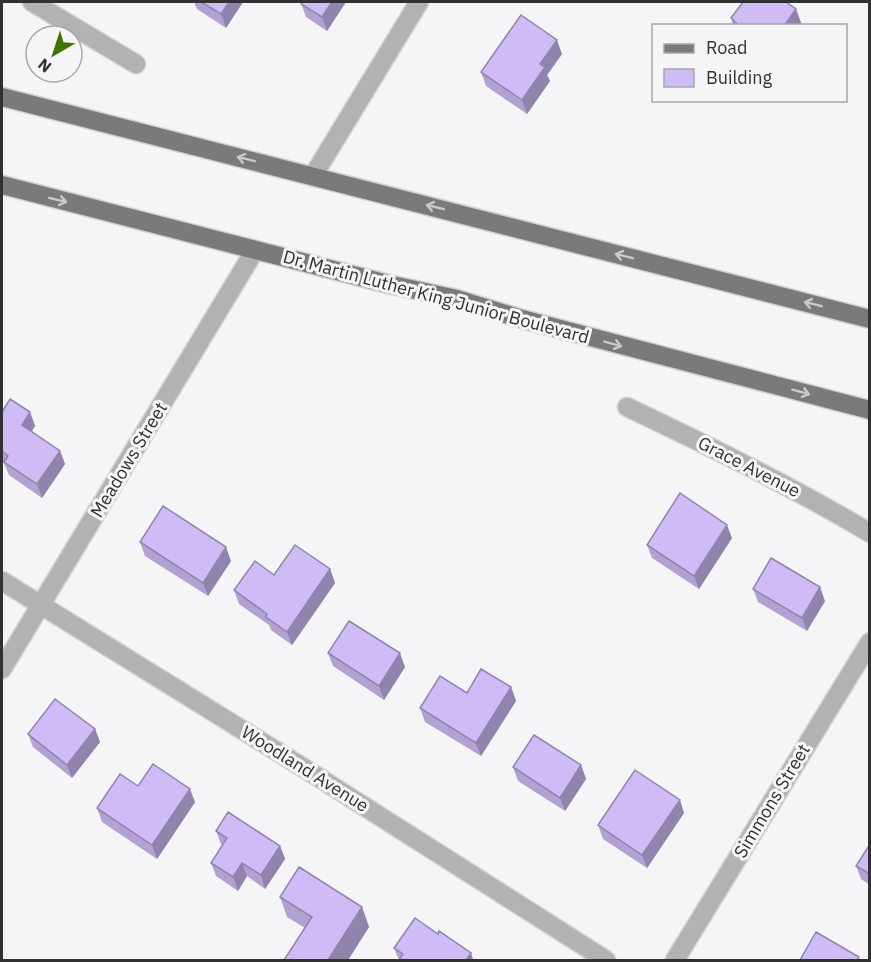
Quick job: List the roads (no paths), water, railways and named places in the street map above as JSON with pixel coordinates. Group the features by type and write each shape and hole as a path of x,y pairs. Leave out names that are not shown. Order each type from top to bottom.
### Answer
{"main road":[{"path":"2,97 870,319"},
{"name":"Dr. Martin Luther King Junior Boulevard","path":"2,185 388,284 457,299 533,322 870,410"}],"street":[{"path":"32,2 136,64"},
{"path":"314,176 419,2"},
{"name":"Meadows Street","path":"2,669 255,250"},
{"name":"Grace Avenue","path":"627,407 738,460 870,533"},
{"name":"Woodland Avenue","path":"2,581 307,770 606,960"},
{"name":"Simmons Street","path":"675,960 870,642"}]}
